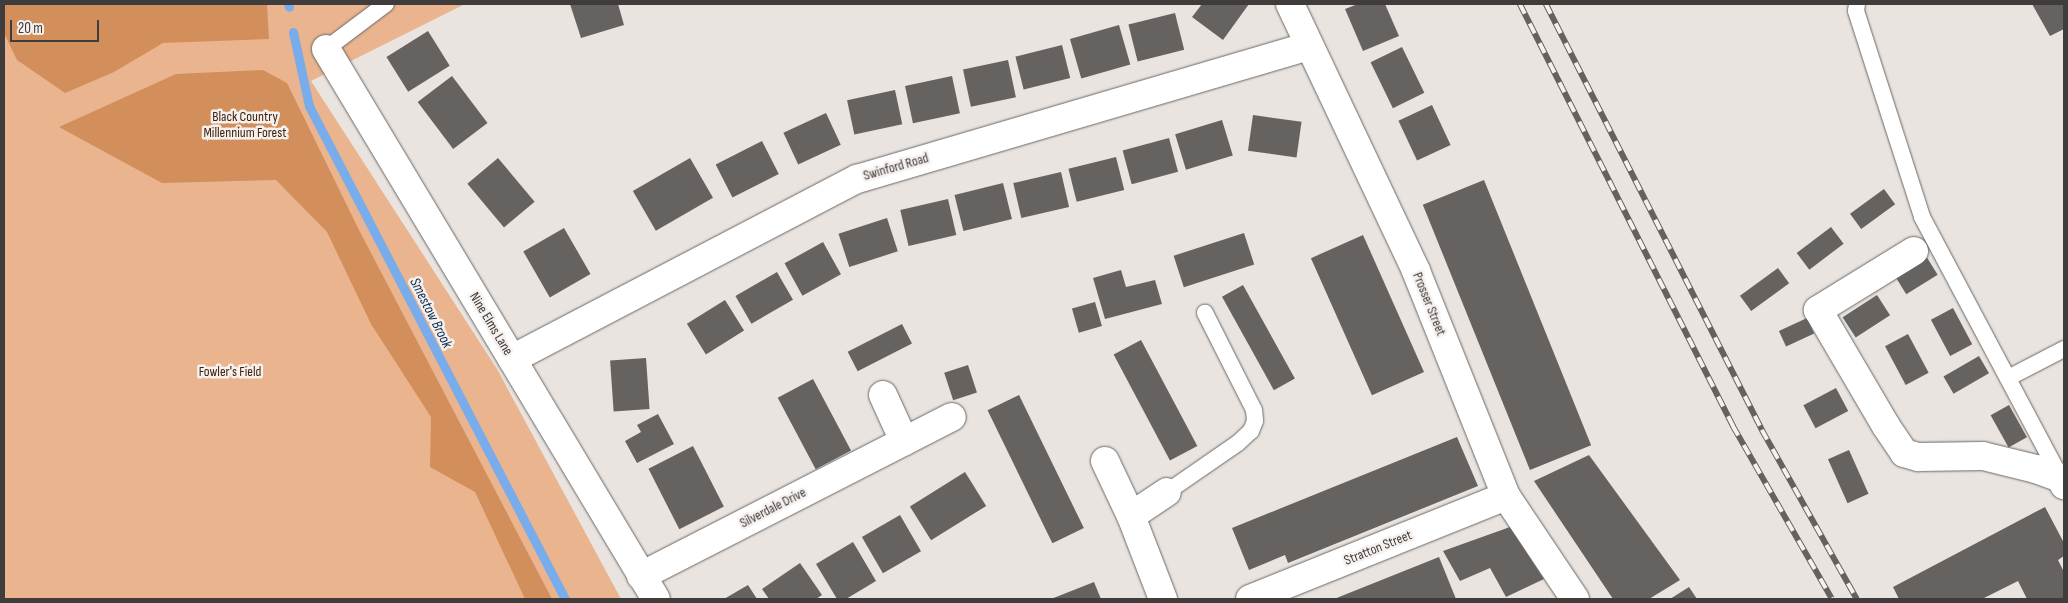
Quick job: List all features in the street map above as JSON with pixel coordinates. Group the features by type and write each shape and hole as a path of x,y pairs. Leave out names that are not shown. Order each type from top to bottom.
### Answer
{"street":[{"name":"Prosser Street","path":"1290,4 1308,46 1416,271 1506,496 1575,599"},
{"name":"Swinford Road","path":"512,359 857,179 1308,46"},
{"name":"Nine Elms Lane","path":"326,50 656,599"},
{"path":"1914,252 1818,310 1904,454 1918,458 1982,456 2062,482"},
{"path":"884,394 904,441"},
{"name":"Silverdale Drive","path":"641,576 952,417"},
{"path":"1105,461 1131,516 1163,599"},
{"path":"1131,516 1167,492"},
{"name":"Stratton Street","path":"1250,599 1506,496"}],"lane":[{"path":"326,50 386,4"},
{"path":"1857,4 1856,11 1922,217 2062,482"},
{"path":"1167,492 1238,443 1250,431 1255,421 1254,410 1205,313"},
{"path":"2008,378 2064,349"}],"green space":[{"name":"Fowler's Field","path":"4,4 465,4 311,81 497,369 621,599 4,599"},
{"path":"4,4 267,4 269,39 163,43 114,72 65,93 17,60 4,33"},
{"name":"Black Country Millennium Forest","path":"263,70 287,83 359,230 552,599 525,599 475,492 430,467 431,417 371,324 327,232 276,180 162,183 59,127 176,74"}],"building":[{"path":"570,4 618,4 624,25 581,38"},
{"path":"1202,4 1249,4 1223,40 1192,17"},
{"path":"1358,4 1385,4 1399,36 1363,51 1345,9"},
{"path":"2032,4 2064,4 2064,29 2050,36"},
{"path":"1175,13 1184,50 1138,61 1128,25"},
{"path":"1119,25 1130,64 1081,78 1070,39"},
{"path":"428,31 450,66 408,92 386,57"},
{"path":"1062,45 1070,78 1024,90 1015,57"},
{"path":"1402,47 1424,93 1393,108 1371,62"},
{"path":"1008,60 1016,97 971,107 963,70"},
{"path":"452,76 488,123 453,149 418,102"},
{"path":"952,76 960,113 913,123 905,86"},
{"path":"895,90 902,124 854,134 847,100"},
{"path":"1432,105 1451,145 1417,161 1398,121"},
{"path":"826,113 841,145 798,165 783,133"},
{"path":"1253,115 1302,122 1297,157 1248,151"},
{"path":"1222,120 1233,155 1186,170 1175,134"},
{"path":"1169,138 1178,172 1132,184 1123,150"},
{"path":"762,141 779,174 732,198 716,165"},
{"path":"1116,157 1124,190 1077,202 1068,169"},
{"path":"498,158 535,202 504,227 467,184"},
{"path":"690,158 713,198 656,231 633,191"},
{"path":"1061,172 1069,207 1021,218 1013,183"},
{"path":"1484,180 1591,445 1530,470 1423,205"},
{"path":"1003,183 1012,219 963,231 954,195"},
{"path":"1884,189 1895,204 1861,229 1850,214"},
{"path":"948,199 956,235 909,246 900,210"},
{"path":"887,218 898,251 849,267 838,234"},
{"path":"1831,227 1844,244 1809,270 1797,253"},
{"path":"564,228 590,274 550,297 523,252"},
{"path":"1244,233 1254,264 1184,287 1174,256"},
{"path":"1363,235 1424,372 1372,395 1311,258"},
{"path":"823,242 841,274 802,296 785,263"},
{"path":"1926,256 1938,275 1906,294 1895,276"},
{"path":"1778,268 1789,283 1751,311 1740,296"},
{"path":"1121,270 1126,287 1155,280 1162,304 1105,319 1093,278"},
{"path":"777,272 793,300 751,324 735,296"},
{"path":"1243,285 1295,379 1274,390 1222,297"},
{"path":"1877,295 1890,315 1856,337 1843,317"},
{"path":"725,300 744,331 706,354 687,324"},
{"path":"1095,302 1102,326 1079,333 1072,309"},
{"path":"1953,308 1972,344 1950,356 1931,320"},
{"path":"1807,318 1814,333 1786,347 1779,331"},
{"path":"902,324 912,344 858,371 848,352"},
{"path":"1908,334 1929,373 1906,385 1885,346"},
{"path":"1141,340 1197,446 1170,461 1114,355"},
{"path":"1979,356 1989,373 1953,394 1943,376"},
{"path":"646,358 650,409 614,411 610,361"},
{"path":"968,365 977,393 953,400 944,373"},
{"path":"813,379 851,451 816,469 778,398"},
{"path":"1836,388 1848,411 1816,428 1803,405"},
{"path":"1019,395 1084,528 1052,543 988,410"},
{"path":"2009,405 2027,437 2009,448 1991,415"},
{"path":"658,414 674,444 637,463 625,441 641,432 637,425"},
{"path":"1457,437 1478,486 1288,563 1285,555 1249,570 1232,528"},
{"path":"693,446 724,507 679,529 648,469"},
{"path":"1849,450 1869,494 1848,503 1828,459"},
{"path":"1589,455 1680,580 1649,599 1613,599 1534,481"},
{"path":"965,472 986,506 931,540 910,506"},
{"path":"2045,507 2064,543 2064,556 2058,560 2064,572 2064,599 2027,599 2018,581 1982,599 1899,599 1893,587"},
{"path":"900,515 921,551 883,573 862,537"},
{"path":"1510,527 1544,579 1506,597 1490,568 1460,581 1443,551"},
{"path":"853,542 876,581 846,599 837,599 816,564"},
{"path":"1439,557 1456,599 1334,599"},
{"path":"800,563 822,595 816,599 769,599 762,589"},
{"path":"1094,582 1101,599 1051,599"},
{"path":"748,585 757,599 724,599"},
{"path":"1689,587 1697,599 1670,599"}],"waterway":[{"name":"Smestow Brook","path":"293,32 309,106 565,599"}],"railway":[{"path":"1520,4 1733,426 1832,599"},
{"path":"1546,4 1762,430 1857,599"}]}
